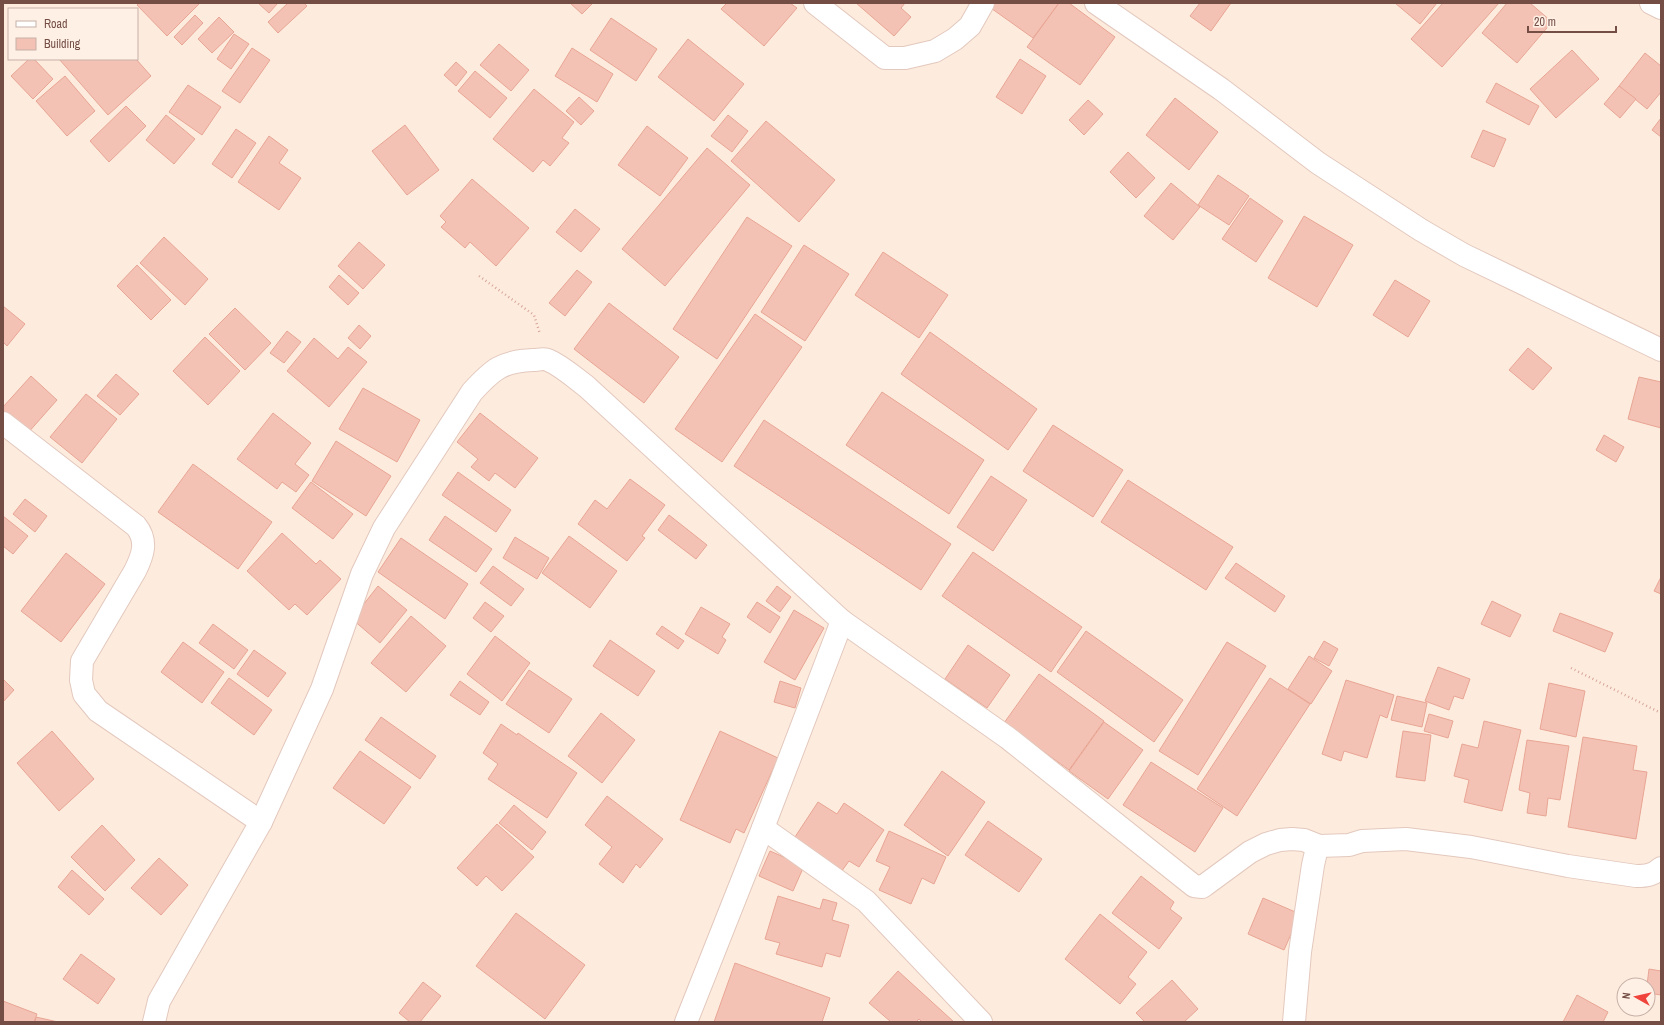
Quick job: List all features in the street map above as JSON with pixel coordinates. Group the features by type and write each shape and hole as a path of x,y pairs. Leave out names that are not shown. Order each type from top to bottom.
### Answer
{"street":[{"path":"815,3 885,58 906,58 935,51 955,40 970,26 983,3"},
{"path":"1096,3 1221,89 1318,163 1421,230 1464,255 1661,350"},
{"path":"1651,3 1661,8"},
{"path":"154,1022 159,1001 261,822 322,689 362,574 384,528 472,392 488,374 507,363 547,359 587,387 842,621 1008,738 1194,886 1202,887 1250,852 1266,844 1280,840 1292,839 1304,840 1319,846 1349,845 1362,841 1406,839 1471,847 1568,866 1636,876 1654,874 1661,868"},
{"path":"3,423 136,526 142,533 143,544 141,558 135,571 82,661 81,680 84,694 98,712 261,822"},
{"path":"686,1022 763,828 842,621"},
{"path":"763,828 866,901 981,1022"},
{"path":"1294,1022 1300,952 1313,865 1319,846"}],"path":[{"path":"479,276 534,315 547,359"},
{"path":"1571,668 1661,713"}],"building":[{"path":"139,3 200,3 167,36 137,5"},
{"path":"258,3 278,3 269,13"},
{"path":"288,3 304,3 307,6 278,33 268,22"},
{"path":"570,3 593,3 582,14"},
{"path":"727,3 790,3 797,8 764,46 721,9"},
{"path":"856,3 905,3 901,8 911,17 894,36"},
{"path":"990,3 1059,3 1033,38 988,6"},
{"path":"1059,3 1069,3 1115,37 1080,85 1027,47"},
{"path":"1200,3 1231,3 1211,31 1190,16"},
{"path":"1395,3 1437,3 1420,24"},
{"path":"1443,3 1499,3 1442,67 1411,39"},
{"path":"1507,3 1530,3 1552,22 1517,63 1482,33"},
{"path":"195,15 203,23 182,45 174,37"},
{"path":"219,17 234,32 212,53 198,39"},
{"path":"611,18 657,49 636,81 590,50"},
{"path":"234,34 249,44 231,69 217,59"},
{"path":"688,39 744,84 714,121 658,77"},
{"path":"499,44 529,70 511,91 480,65"},
{"path":"252,48 270,60 240,103 222,91"},
{"path":"572,48 613,74 597,102 555,76"},
{"path":"1572,50 1599,79 1556,118 1530,89"},
{"path":"1645,53 1661,66 1661,92 1647,109 1619,86"},
{"path":"1020,59 1046,76 1022,114 996,97"},
{"path":"28,60 35,60 53,79 33,99 11,76"},
{"path":"60,60 137,60 151,76 108,115"},
{"path":"456,62 467,72 456,86 444,75"},
{"path":"475,71 507,98 490,118 458,91"},
{"path":"65,76 95,111 67,136 36,101"},
{"path":"1496,83 1539,106 1529,125 1486,102"},
{"path":"188,85 221,107 202,135 169,112"},
{"path":"1619,86 1636,99 1620,118 1604,104"},
{"path":"534,89 574,122 562,138 569,143 550,166 543,160 533,172 493,139"},
{"path":"579,97 594,111 581,125 566,111"},
{"path":"1175,98 1218,132 1189,170 1146,135"},
{"path":"1088,100 1103,114 1084,135 1069,120"},
{"path":"126,106 146,126 109,162 90,141"},
{"path":"166,115 195,139 174,164 146,140"},
{"path":"728,115 748,131 732,152 711,136"},
{"path":"1661,118 1661,137 1652,130"},
{"path":"766,121 835,180 799,222 731,161"},
{"path":"405,125 439,170 407,195 372,151"},
{"path":"647,126 688,158 660,196 618,165"},
{"path":"236,129 256,143 232,178 212,164"},
{"path":"1483,130 1506,139 1494,167 1471,157"},
{"path":"269,136 288,150 279,163 301,178 279,210 238,182"},
{"path":"707,148 750,185 665,286 622,249"},
{"path":"1128,152 1155,178 1136,198 1110,172"},
{"path":"1218,175 1249,196 1229,225 1198,205"},
{"path":"472,179 529,228 496,266 470,242 465,248 441,227 446,222 440,216"},
{"path":"1171,183 1200,207 1173,240 1144,216"},
{"path":"1250,198 1283,221 1256,262 1222,239"},
{"path":"575,209 600,229 581,252 556,232"},
{"path":"1304,216 1353,245 1317,307 1268,278"},
{"path":"747,217 792,246 717,359 673,329"},
{"path":"164,237 208,279 185,305 140,263"},
{"path":"359,242 385,265 363,289 338,266"},
{"path":"804,245 849,274 805,341 761,312"},
{"path":"883,252 948,295 919,338 855,295"},
{"path":"137,265 171,300 151,320 117,286"},
{"path":"577,270 592,282 565,316 549,303"},
{"path":"339,275 359,293 348,305 329,287"},
{"path":"1395,280 1430,301 1408,337 1373,315"},
{"path":"609,303 679,357 644,403 574,349"},
{"path":"3,306 25,324 7,346 3,342"},
{"path":"235,308 271,343 245,370 209,334"},
{"path":"755,314 802,347 722,462 675,429"},
{"path":"359,325 371,336 360,349 348,338"},
{"path":"287,331 301,342 284,363 270,353"},
{"path":"930,332 1037,409 1008,450 901,374"},
{"path":"205,337 240,371 208,405 173,371"},
{"path":"314,338 338,359 348,347 367,362 329,407 287,371"},
{"path":"1528,348 1552,368 1533,390 1509,370"},
{"path":"116,374 139,394 120,415 97,396"},
{"path":"31,376 57,400 27,434 3,413 3,407"},
{"path":"1639,377 1661,382 1661,428 1628,419"},
{"path":"363,388 420,420 397,462 339,429"},
{"path":"882,392 984,460 949,514 846,445"},
{"path":"86,394 117,419 82,463 50,437"},
{"path":"273,413 311,443 295,464 309,475 296,492 282,482 277,489 237,459"},
{"path":"480,413 538,458 515,488 495,473 489,481 471,467 478,459 457,442"},
{"path":"764,420 951,544 921,590 734,466"},
{"path":"1053,425 1123,470 1093,517 1023,471"},
{"path":"1604,435 1624,447 1616,462 1596,450"},
{"path":"336,441 391,476 366,516 312,481"},
{"path":"193,464 272,522 238,569 158,512"},
{"path":"458,472 511,510 496,532 442,495"},
{"path":"991,476 1027,500 993,551 957,527"},
{"path":"630,479 665,505 642,536 645,538 627,561 578,524 595,500 607,509"},
{"path":"1128,480 1233,547 1206,590 1101,522"},
{"path":"311,482 353,514 333,539 292,508"},
{"path":"25,499 47,516 35,532 13,514"},
{"path":"669,515 707,545 696,559 658,530"},
{"path":"3,516 28,536 13,554 3,546"},
{"path":"445,516 492,549 476,572 429,540"},
{"path":"282,533 316,564 320,560 341,579 307,615 295,604 289,610 247,571"},
{"path":"569,536 617,571 590,608 542,573"},
{"path":"515,537 549,558 537,579 503,558"},
{"path":"401,538 468,584 445,619 378,572"},
{"path":"973,552 1082,627 1051,672 942,596"},
{"path":"66,553 105,584 61,642 21,611"},
{"path":"1236,563 1285,596 1275,612 1225,578"},
{"path":"493,566 524,589 511,606 480,583"},
{"path":"1661,577 1661,594 1654,591"},
{"path":"378,586 407,610 380,643 352,619"},
{"path":"777,586 791,597 780,612 766,601"},
{"path":"1492,601 1521,615 1510,637 1481,624"},
{"path":"485,602 504,616 491,632 473,618"},
{"path":"757,602 780,617 770,633 747,617"},
{"path":"701,607 730,624 722,637 726,640 718,654 685,634"},
{"path":"794,610 824,628 795,680 764,662"},
{"path":"1560,613 1613,633 1605,652 1553,631"},
{"path":"411,616 446,646 406,692 371,663"},
{"path":"213,624 248,650 234,669 199,643"},
{"path":"662,626 684,641 678,649 656,634"},
{"path":"1086,631 1183,700 1154,742 1057,672"},
{"path":"495,636 530,663 502,701 467,674"},
{"path":"610,640 655,671 638,696 593,666"},
{"path":"1324,641 1338,649 1329,666 1314,658"},
{"path":"183,642 224,672 202,703 161,672"},
{"path":"1227,642 1266,666 1198,775 1159,751"},
{"path":"968,645 1010,675 987,708 945,679"},
{"path":"254,650 286,673 268,697 237,674"},
{"path":"1309,656 1332,671 1311,704 1288,689"},
{"path":"1438,667 1470,679 1463,699 1454,696 1449,710 1425,701"},
{"path":"529,670 572,699 549,733 506,704"},
{"path":"1039,674 1104,721 1069,770 1004,723"},
{"path":"229,678 272,710 254,735 211,703"},
{"path":"1270,678 1310,704 1237,816 1197,789"},
{"path":"3,679 14,690 3,702"},
{"path":"1346,680 1394,695 1387,718 1380,715 1367,758 1344,751 1341,761 1322,754"},
{"path":"460,681 489,702 480,715 450,695"},
{"path":"780,681 801,688 795,708 774,702"},
{"path":"1549,683 1585,691 1576,737 1540,729"},
{"path":"1397,696 1427,703 1422,727 1391,720"},
{"path":"601,713 635,740 602,783 568,756"},
{"path":"1429,714 1453,721 1448,738 1424,731"},
{"path":"381,717 436,756 420,779 365,740"},
{"path":"1484,721 1521,730 1502,811 1464,802 1469,780 1454,776 1462,744 1478,748"},
{"path":"1104,722 1143,750 1108,799 1069,771"},
{"path":"501,724 517,735 518,733 577,773 547,818 488,779 498,764 483,753"},
{"path":"52,731 94,779 59,811 17,763"},
{"path":"720,731 778,758 744,833 736,829 730,843 680,820"},
{"path":"1403,731 1431,735 1425,781 1396,777"},
{"path":"1583,737 1637,746 1633,770 1647,772 1636,839 1568,827"},
{"path":"1527,740 1569,746 1560,800 1548,798 1546,816 1527,813 1530,793 1519,790"},
{"path":"360,751 411,787 384,824 333,788"},
{"path":"1151,762 1223,808 1195,852 1123,805"},
{"path":"942,771 985,802 948,856 904,825"},
{"path":"607,796 663,839 640,868 636,864 623,883 599,864 612,847 585,825"},
{"path":"818,802 837,814 844,803 884,830 859,867 849,861 841,872 793,840"},
{"path":"514,805 546,832 532,850 499,823"},
{"path":"988,821 1042,859 1019,892 965,855"},
{"path":"497,824 534,857 502,891 486,876 477,886 457,868"},
{"path":"102,825 135,860 105,891 71,857"},
{"path":"889,831 946,857 934,884 922,878 911,904 879,890 890,867 876,861"},
{"path":"770,851 804,866 793,891 759,876"},
{"path":"159,858 188,885 161,915 131,888"},
{"path":"72,870 104,899 89,915 58,887"},
{"path":"1141,876 1174,902 1170,909 1182,918 1159,949 1112,913"},
{"path":"778,896 820,909 823,899 837,903 832,920 849,925 840,957 826,953 822,967 776,954 780,943 765,939"},
{"path":"1263,898 1300,914 1284,950 1248,934"},
{"path":"516,913 585,965 545,1019 476,966"},
{"path":"1100,914 1147,952 1128,977 1136,984 1120,1004 1065,959"},
{"path":"81,954 115,979 98,1004 63,979"},
{"path":"735,963 830,998 822,1022 714,1022"},
{"path":"1649,969 1661,971 1661,995 1656,994 1656,977 1648,977"},
{"path":"898,971 954,1022 922,1022 919,1019 916,1022 891,1022 869,1003"},
{"path":"1172,980 1198,1009 1184,1022 1145,1022 1136,1013"},
{"path":"423,982 441,996 420,1022 410,1022 399,1013"},
{"path":"1577,995 1608,1012 1603,1022 1563,1022"},
{"path":"3,1001 37,1014 34,1022 3,1022"},
{"path":"36,1017 58,1022 35,1022"}]}
